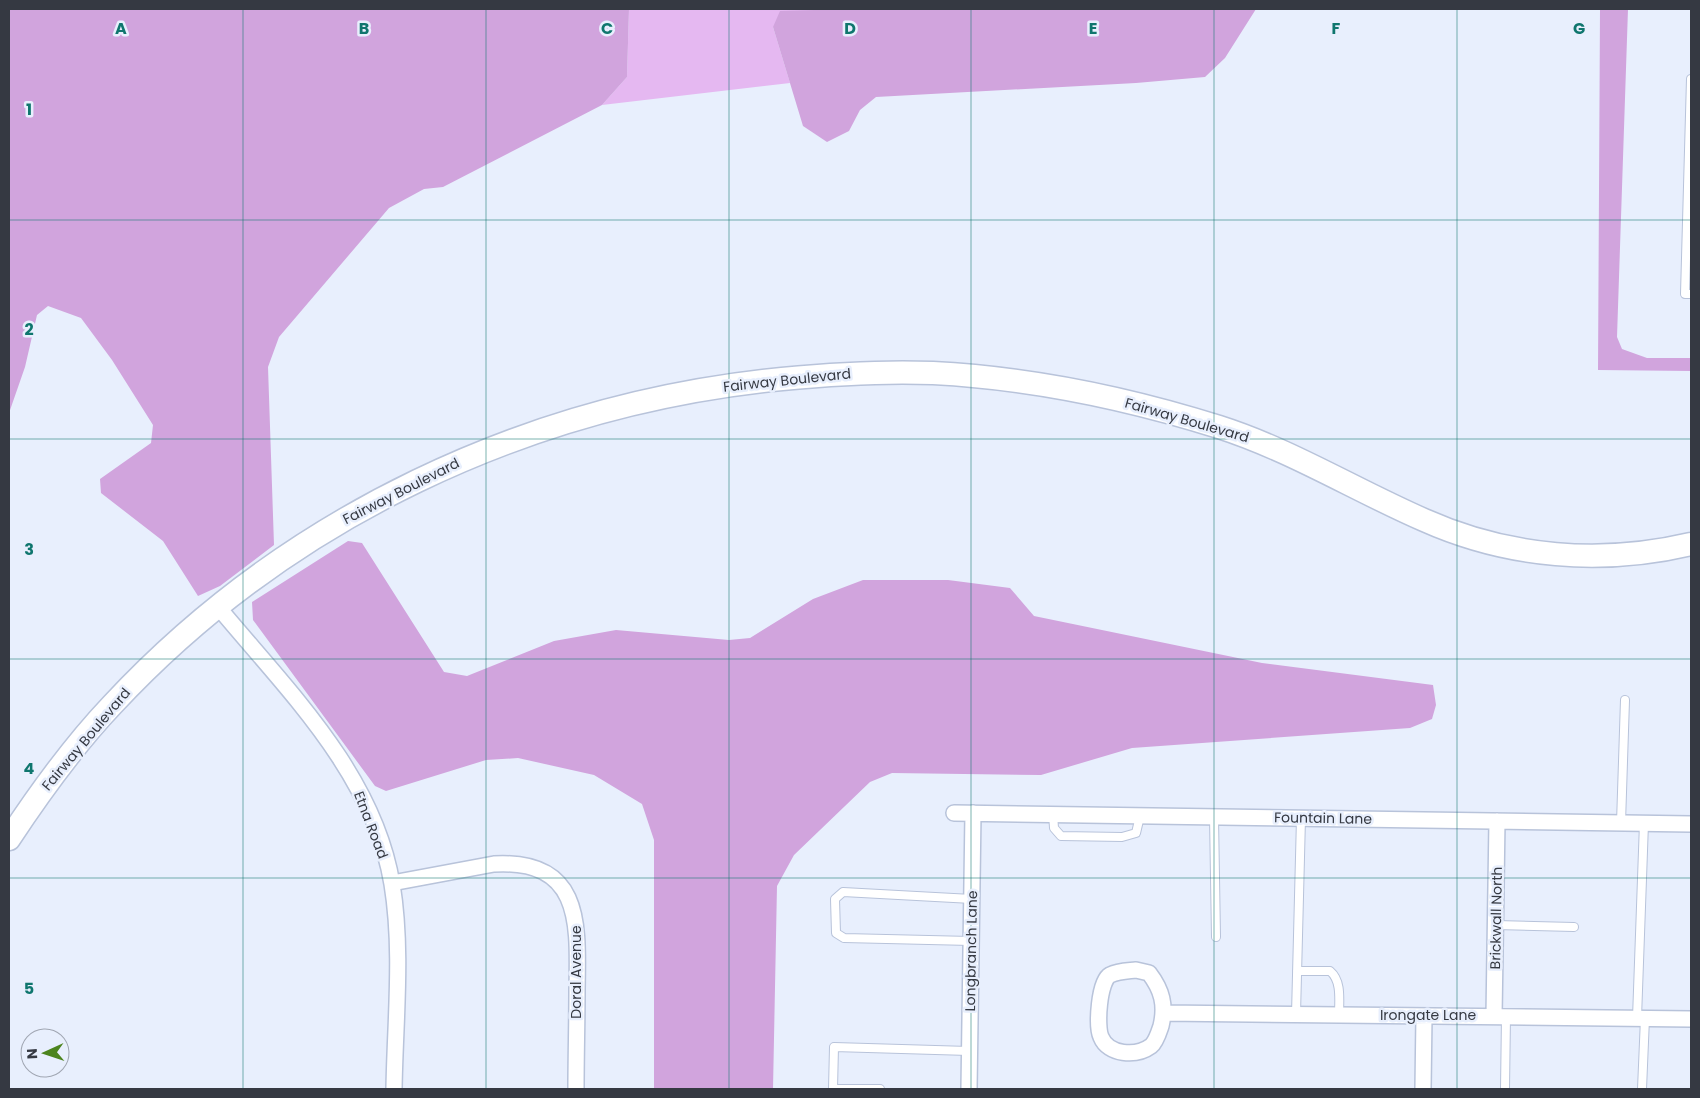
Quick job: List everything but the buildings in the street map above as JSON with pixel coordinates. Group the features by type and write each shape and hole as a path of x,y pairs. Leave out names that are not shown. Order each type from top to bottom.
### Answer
{"street":[{"name":"Fairway Boulevard","path":"9,839 64,761 108,709 184,635 259,575 329,528 431,473 495,446 578,417 678,393 732,384 853,373 934,373 1033,383 1075,390 1236,432 1299,458 1423,520 1478,541 1514,549 1556,555 1610,555 1668,549 1691,544"},
{"name":"Etna Road","path":"219,608 310,717 347,768 378,835 392,883 396,960 394,1089"},
{"name":"Fountain Lane","path":"954,813 1691,824"},
{"name":"Longbranch Lane","path":"969,1089 973,813"},
{"name":"Brickwall North","path":"1497,821 1496,925 1500,1016"},
{"name":"Doral Avenue","path":"392,883 494,864 509,863 526,865 540,870 553,879 564,891 572,904 578,935 576,1089"},
{"path":"1122,971 1150,973 1158,984 1163,999 1164,1013 1160,1031 1152,1046 1137,1052 1120,1052 1109,1048 1100,1037 1099,1021 1102,985 1108,976 1122,971"},
{"name":"Irongate Lane","path":"1164,1013 1691,1019"},
{"path":"1423,1089 1424,1016"}],"lane":[{"path":"1688,294 1691,79"},
{"path":"1622,823 1625,700"},
{"path":"1053,814 1054,828 1061,836 1122,837 1136,833 1140,816"},
{"path":"1214,817 1216,937"},
{"path":"1296,1014 1301,818"},
{"path":"1642,1089 1641,1018 1644,823"},
{"path":"971,941 844,938 836,933 835,899 843,892 972,899"},
{"path":"1496,925 1574,927"},
{"path":"1297,972 1330,971 1336,976 1339,988 1340,1015"},
{"path":"1500,1016 1505,1089"},
{"path":"880,1089 833,1089 834,1047 969,1051"}],"shaded area":[{"path":"9,9 629,9 627,77 602,105 443,187 424,189 389,208 279,337 268,367 274,545 220,586 198,596 163,541 101,493 100,479 151,443 153,425 112,360 81,318 48,306 37,315 25,367 9,413"},
{"path":"629,9 849,9 773,27 790,83 602,105 627,77"},
{"path":"849,9 1256,9 1225,58 1205,77 1136,83 876,97 860,110 849,131 827,142 803,126 773,27 780,11"},
{"path":"1600,9 1628,9 1617,337 1622,349 1647,358 1691,358 1691,371 1598,370"},
{"path":"348,541 362,543 444,672 467,676 554,641 616,630 729,640 750,638 813,599 863,580 948,580 1010,588 1034,616 1262,663 1433,685 1436,705 1432,719 1410,728 1132,748 1041,775 892,773 870,782 794,855 777,886 773,1089 654,1089 654,840 642,804 594,775 518,758 486,760 386,791 375,786 253,620 252,602"}]}
